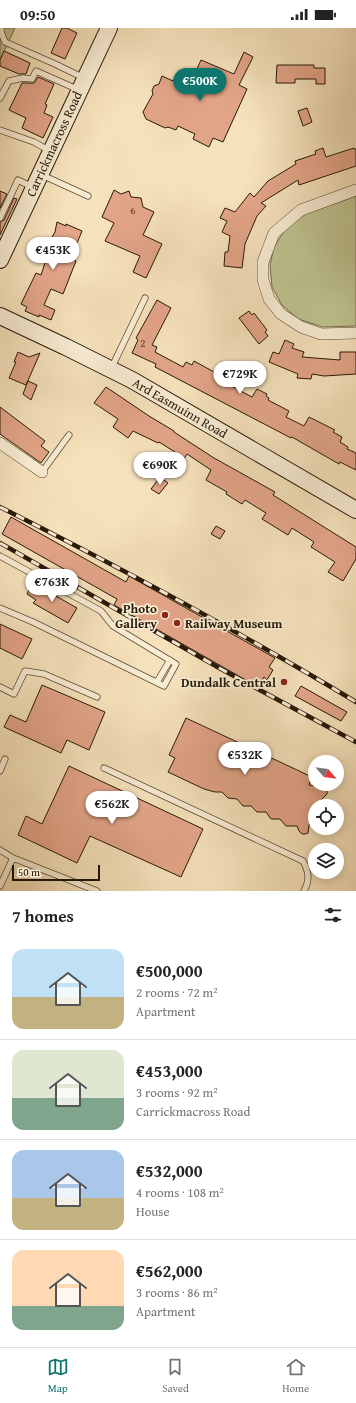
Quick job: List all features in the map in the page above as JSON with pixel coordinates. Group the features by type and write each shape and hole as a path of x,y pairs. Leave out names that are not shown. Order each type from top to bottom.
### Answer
{"street":[{"name":"Carrickmacross Road","path":"0,260 4,242 37,181 109,28"},
{"path":"356,190 301,210 274,233 263,262 262,280 269,299 281,314 300,327 321,334 356,333"},
{"name":"Ard Easmuinn Road","path":"0,316 111,369 356,510"},
{"path":"0,443 42,472"}],"lane":[{"path":"1,28 5,42 55,64 82,84"},
{"path":"0,98 9,81 23,78 32,79 36,70 82,84"},
{"path":"0,130 34,142 50,151"},
{"path":"0,218 18,180 37,181 88,196"},
{"path":"111,369 145,298"},
{"path":"42,472 69,435"},
{"path":"0,556 101,611 113,626 176,664 164,686 33,622 0,608"},
{"path":"157,682 170,660"},
{"path":"0,687 14,694 25,671 44,674 97,697"},
{"path":"0,771 5,759"},
{"path":"104,768 304,861 309,876 304,891"},
{"path":"0,850 14,858 97,891"},
{"path":"0,886 14,858"}],"green space":[{"path":"0,28 15,28 0,60"},
{"path":"356,196 356,326 323,327 298,319 282,305 272,287 270,265 274,247 287,227 309,212"}],"building":[{"path":"62,28 67,28 77,33 65,59 51,53"},
{"path":"4,51 30,63 26,74 19,74 0,66 0,60"},
{"path":"244,52 253,57 239,85 247,89 223,142 213,138 209,147 193,139 195,134 178,126 176,130 168,127 165,128 146,119 143,112 153,94 152,91 154,86 159,84 162,76 173,81 175,77 190,84 201,60 234,74"},
{"path":"277,65 314,65 314,68 325,68 325,84 316,84 316,79 295,79 295,83 276,83"},
{"path":"38,77 54,84 45,104 47,105 44,113 53,117 43,138 22,128 26,118 9,110 22,83 34,83"},
{"path":"307,108 312,122 303,126 298,111"},
{"path":"323,148 326,157 354,148 356,149 356,166 299,185 298,180 261,203 266,206 257,216 245,244 242,268 224,266 225,252 228,252 230,236 222,232 227,221 220,218 225,208 235,212 250,193 254,197 268,181 296,164 295,161 316,154 315,151"},
{"path":"114,190 121,194 129,191 131,197 141,198 143,207 154,212 143,235 162,244 146,278 133,272 140,256 105,241 114,223 102,217"},
{"path":"0,191 7,194 0,208"},
{"path":"14,198 17,199 0,235 0,222 4,220"},
{"path":"57,222 82,231 71,258 76,261 63,294 51,289 44,305 55,310 51,320 25,311 27,307 21,304 36,273 41,275 47,257 42,255 55,232"},
{"path":"157,300 171,308 152,345 157,347 155,352 183,367 186,362 192,365 194,361 216,373 222,362 232,367 224,382 252,397 257,389 267,394 266,396 269,398 268,400 289,411 286,417 304,426 309,417 335,430 333,432 342,437 340,442 348,447 347,449 356,453 356,470 340,462 339,464 292,437 291,438 155,367 156,364 132,353 138,340 136,338"},
{"path":"249,311 252,315 254,313 267,330 265,332 268,336 259,344 239,318"},
{"path":"285,340 294,344 292,348 304,352 302,357 340,360 340,352 356,352 356,374 324,376 312,374 311,379 297,378 298,374 269,362 273,352 279,354"},
{"path":"18,352 29,357 40,353 26,385 9,378 16,362 14,362"},
{"path":"28,381 37,385 31,400 23,394"},
{"path":"106,387 214,458 275,492 273,495 356,547 356,559 343,581 328,572 335,562 311,547 314,542 292,528 288,535 262,519 266,513 245,500 242,504 226,494 227,492 206,480 211,470 187,454 182,462 173,456 175,452 159,442 158,443 133,431 128,438 113,427 118,419 94,403"},
{"path":"0,407 45,441 41,446 49,452 41,463 0,434"},
{"path":"160,477 168,483 159,494 151,489"},
{"path":"11,517 126,582 129,576 275,658 269,667 273,670 267,680 264,677 258,687 114,605 117,599 2,534"},
{"path":"216,526 225,531 220,539 211,534"},
{"path":"33,583 77,608 68,623 33,603 36,600 27,594"},
{"path":"0,624 32,639 22,659 0,648"},
{"path":"42,685 105,712 89,750 67,740 61,753 4,727 10,715 26,722"},
{"path":"301,686 347,712 341,721 295,696"},
{"path":"186,718 308,775 308,791 327,791 327,794 322,799 308,799 308,833 302,834 297,826 286,826 280,819 271,819 266,812 257,812 251,806 243,806 237,799 228,798 222,792 204,789 168,772 175,758 169,755"},
{"path":"69,766 203,829 181,877 90,836 77,863 18,835 26,816 42,824"}],"railway":[{"path":"0,507 180,601 356,702"},
{"path":"0,543 221,669 356,742"}],"place":[{"name":"Photo Gallery","path":"165,615"},
{"name":"Railway Museum","path":"177,623"},
{"name":"Dundalk Central","path":"284,682"}]}
